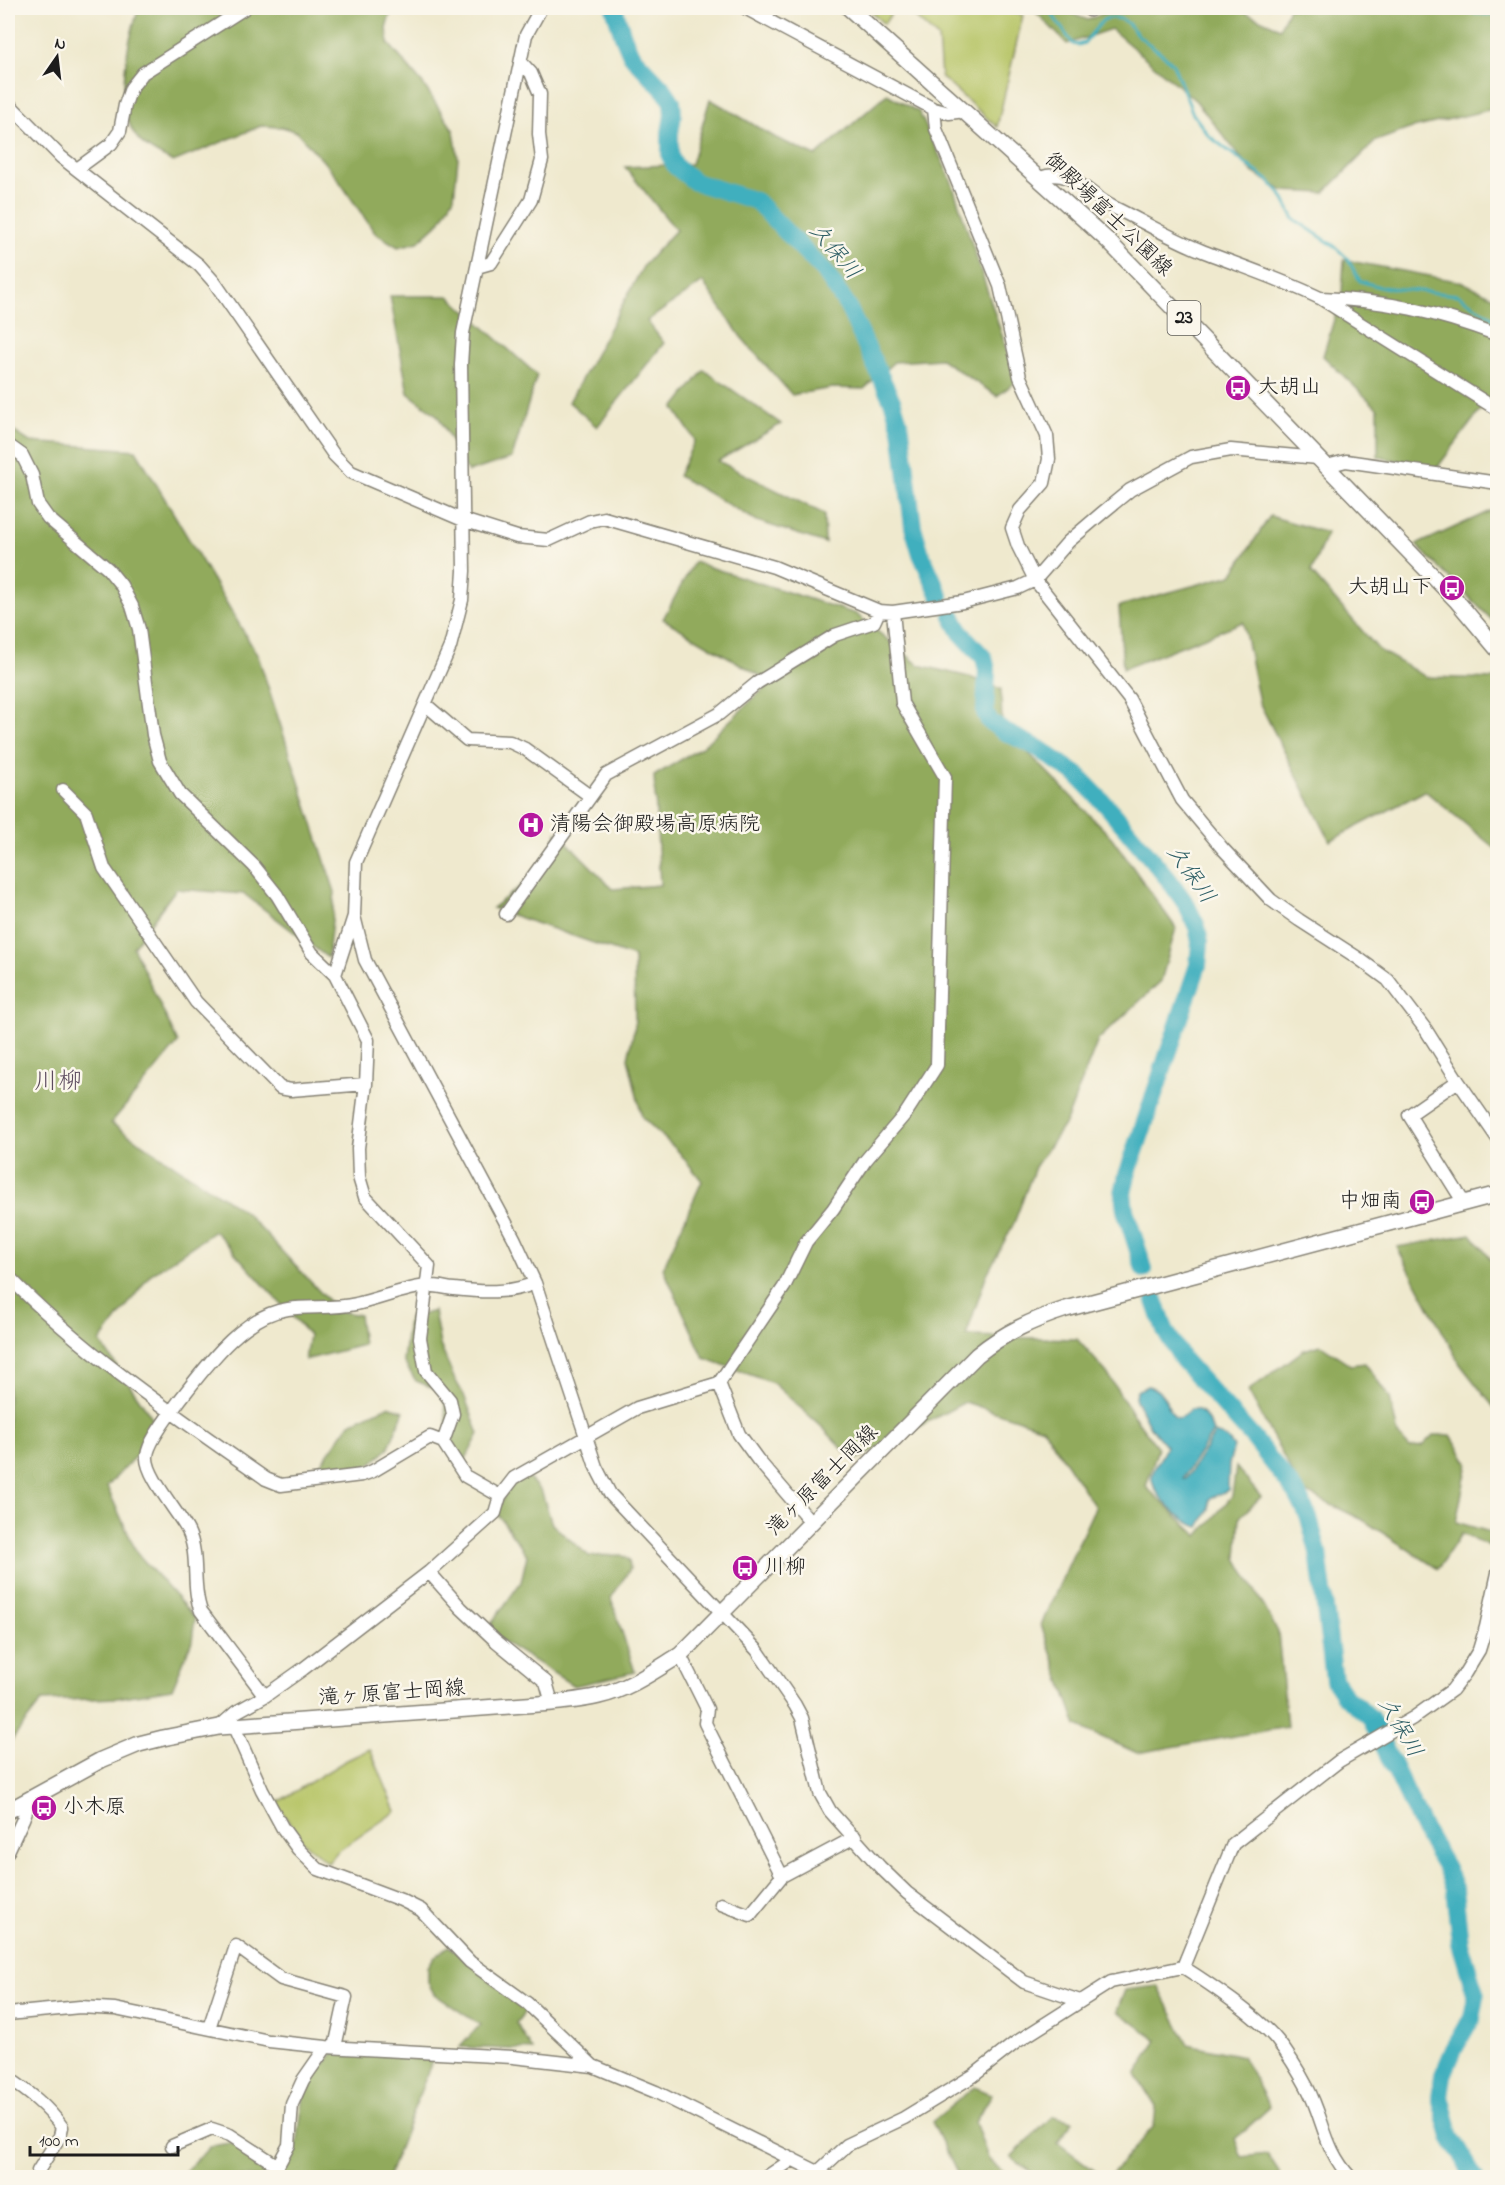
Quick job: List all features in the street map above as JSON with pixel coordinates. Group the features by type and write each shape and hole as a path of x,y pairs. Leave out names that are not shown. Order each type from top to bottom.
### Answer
{"main road":[{"name":"御殿場富士公園線","path":"849,8 1040,178 1157,290 1455,600 1497,650"},
{"name":"滝ヶ原富士岡線","path":"8,1810 101,1760 139,1744 226,1727 552,1703 599,1696 621,1688 645,1677 680,1655 977,1355 1018,1327 1066,1309 1497,1194"}],"street":[{"path":"77,169 111,144 120,130 131,88 143,73 245,8"},
{"path":"540,8 526,35 464,333 460,365 462,600 450,646 356,862 354,916 365,960 514,1238 535,1283 596,1467 610,1494 757,1650 802,1718 820,1793 830,1810 880,1867 907,1893 1024,1982 1080,2001"},
{"path":"745,8 934,109 949,113 965,111"},
{"path":"764,18 772,8"},
{"path":"1086,8 1090,10 1092,8"},
{"path":"477,267 491,263 531,200 542,160 539,134 540,94 531,73 521,62"},
{"path":"8,103 61,157 199,265 215,284 333,455 351,472 463,520 517,537 549,540 591,521 604,518 774,567 879,611 893,612 963,602 1018,588 1035,580 1052,559 1101,513 1130,490 1191,457 1231,450 1323,462 1346,462 1497,483"},
{"path":"934,109 936,129 1000,286 1020,377 1047,436 1049,459 1044,483 1020,510 1012,528 1035,580 1129,699 1177,792 1207,831 1271,900 1358,957 1388,980 1426,1030 1497,1139"},
{"path":"1040,178 1047,175 1062,175 1075,181 1107,204 1197,249 1299,287 1497,410"},
{"path":"1320,298 1374,301 1416,308 1461,321 1497,335"},
{"path":"8,445 22,455 32,475 38,504 48,518 108,568 121,585 132,606 139,628 146,667 146,689 160,761 180,794 254,866 277,895 312,953 334,975 368,1040 366,1084 358,1148 359,1177 365,1197 429,1266 420,1338 426,1371 450,1400 453,1414 443,1442"},
{"path":"506,914 606,775 719,714 757,683 835,635 874,622 879,611"},
{"path":"593,2066 527,2003 470,1962 421,1910 318,1869 297,1848 282,1827 226,1727 236,1712 265,1696 303,1669 429,1572 495,1513 500,1496 514,1478 637,1408 719,1383 784,1287 806,1242 833,1209 865,1161 906,1113 937,1065 945,777 902,703 893,612"},
{"path":"425,704 467,740 510,742 525,749 590,796"},
{"path":"63,790 86,813 104,868 196,1002 280,1088 291,1090 366,1084"},
{"path":"334,975 354,916"},
{"path":"1458,1081 1409,1114 1464,1203"},
{"path":"8,1276 70,1335 171,1413 266,1479 281,1485 362,1475 373,1471 430,1437 443,1442 465,1476 500,1496"},
{"path":"265,1696 201,1611 196,1599 195,1560 189,1532 152,1475 146,1457 171,1413 208,1365 238,1333 267,1316 286,1309 354,1305 426,1286 477,1292 520,1289 535,1283"},
{"path":"719,1383 739,1434 811,1522"},
{"path":"429,1572 461,1608 496,1641 546,1682 552,1703"},
{"path":"1183,1967 1233,1844 1340,1761 1389,1733 1452,1690 1479,1650 1497,1573"},
{"path":"680,1655 707,1709 705,1723 782,1876"},
{"path":"8,1851 31,1798"},
{"path":"721,1904 750,1915 782,1876 855,1837"},
{"path":"209,2028 236,1946 281,1979 346,1997 330,2047 303,2080 292,2104 289,2145 271,2178"},
{"path":"819,2171 847,2145 904,2118 973,2076 1015,2043 1111,1982 1183,1967 1240,2008 1277,2040 1308,2089 1339,2165 1351,2178"},
{"path":"8,2014 80,2007 115,2009 269,2041 330,2047 513,2057 593,2066 656,2092 830,2178"},
{"path":"8,2078 51,2111 62,2127 60,2136 38,2171 40,2178"},
{"path":"172,2146 212,2129 230,2135 278,2166"},
{"path":"765,2178 793,2158"}],"green space":[{"path":"139,8 393,8 387,24 388,43 423,84 454,131 458,158 454,197 440,222 418,242 398,247 375,233 333,172 297,132 282,127 261,126 173,162 145,146 130,126 124,93 130,38"},
{"path":"867,8 895,8 884,24"},
{"path":"905,8 991,8 1023,15 997,127 941,77 938,38"},
{"path":"1032,8 1057,8 1088,20 1115,8 1235,8 1280,28 1289,8 1497,8 1497,108 1409,129 1376,141 1324,193 1283,191 1252,172 1196,101 1111,29 1067,44"},
{"path":"887,94 919,112 951,180 1017,381 997,396 941,359 894,362 864,389 832,388 792,395 741,337 703,282 647,321 664,343 597,427 569,402 644,265 676,230 625,167 691,164 710,99 776,138 816,156"},
{"path":"1344,260 1462,282 1497,298 1497,388 1437,468 1378,457 1378,409 1323,356 1342,293"},
{"path":"390,296 449,296 537,375 512,458 468,472 438,416 408,393"},
{"path":"704,370 781,424 718,461 824,514 825,543 757,521 678,476 695,440 674,408"},
{"path":"8,428 30,442 136,450 258,656 335,892 328,958 244,894 176,889 133,947 178,1043 111,1123 245,1212 338,1311 359,1315 363,1345 305,1360 309,1335 215,1231 150,1275 100,1342 160,1429 107,1487 137,1553 195,1618 192,1641 172,1689 117,1698 42,1701 8,1745 8,1690 15,1686 8,1678"},
{"path":"1497,508 1498,620 1495,623 1416,545"},
{"path":"1270,516 1327,533 1311,572 1379,650 1426,677 1497,679 1497,850 1425,791 1330,841 1259,702 1243,622 1123,669 1119,606 1232,575"},
{"path":"694,562 856,614 919,665 969,677 1001,689 1002,726 1112,838 1176,928 1161,981 1098,1040 1066,1122 1035,1167 1014,1223 986,1276 966,1336 1077,1339 1107,1373 1131,1412 1158,1448 1146,1487 1198,1536 1232,1496 1236,1467 1261,1497 1240,1517 1237,1558 1278,1632 1287,1727 1137,1753 1077,1726 1041,1625 1095,1507 1043,1428 965,1402 854,1461 823,1428 773,1383 704,1358 663,1268 702,1181 679,1152 642,1117 628,1058 635,1025 634,957 492,908 532,876 547,856 557,832 613,889 660,885 654,776 702,747 771,682 663,619"},
{"path":"1471,1234 1497,1267 1497,1411 1460,1364 1397,1247"},
{"path":"434,1311 440,1345 464,1395 479,1434 463,1464 449,1442 443,1392 416,1381 403,1361 408,1318"},
{"path":"1321,1345 1351,1365 1365,1363 1390,1398 1398,1435 1410,1448 1422,1446 1433,1435 1451,1435 1468,1463 1456,1522 1497,1534 1495,1548 1461,1534 1438,1569 1363,1520 1302,1491 1248,1391 1304,1350"},
{"path":"388,1406 404,1411 388,1449 364,1470 317,1469 350,1423"},
{"path":"517,1476 528,1477 542,1493 552,1524 589,1556 622,1555 629,1560 630,1569 611,1598 635,1672 574,1686 486,1631 521,1582 527,1555 496,1509"},
{"path":"370,1749 396,1811 337,1852 328,1863 301,1840 276,1803 345,1761"},
{"path":"449,1946 526,2010 516,2023 533,2050 460,2047 480,2025 434,1994 428,1982 428,1967 434,1957"},
{"path":"1158,1986 1188,2044 1242,2056 1270,2107 1235,2139 1242,2157 1267,2154 1282,2177 1109,2177 1154,2126 1156,2107 1136,2075 1157,2040 1117,2011 1125,1990"},
{"path":"333,2053 434,2056 388,2177 276,2178 297,2145 305,2086"},
{"path":"974,2087 992,2094 975,2122 988,2158 1008,2177 959,2177 932,2122"},
{"path":"1053,2116 1073,2121 1058,2143 1103,2177 1037,2177 1011,2157"},
{"path":"230,2143 273,2166 269,2177 178,2178 211,2146"}],"water":[{"path":"1148,1386 1162,1395 1175,1417 1180,1418 1191,1409 1197,1409 1205,1416 1212,1429 1213,1432 1183,1478 1186,1479 1215,1433 1228,1439 1234,1447 1229,1464 1228,1490 1209,1499 1209,1509 1199,1527 1185,1520 1169,1507 1156,1491 1153,1483 1153,1472 1166,1446 1150,1427 1135,1398 1136,1391"}],"waterway":[{"name":"久保川","path":"614,8 631,55 665,91 672,102 670,156 676,167 695,182 756,201 825,272 848,307 893,403 901,429 913,527 921,554 940,596"},
{"path":"933,8 937,16 977,8"},
{"path":"1045,8 1049,10 1073,44 1078,45 1084,43 1103,20 1118,18 1128,23 1139,36 1173,64 1193,114 1209,136 1270,182 1281,194 1294,219 1333,245 1347,258 1360,281 1380,287 1458,295 1498,321"},
{"path":"1439,8 1498,16"},
{"name":"久保川","path":"952,616 961,633 984,658 987,670 985,712 989,721 1003,731 1038,748 1077,775 1108,807 1169,880 1186,904 1197,927 1200,942 1198,965 1127,1175 1123,1193 1125,1210 1144,1269"},
{"name":"久保川","path":"1154,1298 1165,1330 1183,1360 1255,1440 1297,1494 1309,1518 1318,1552 1334,1680 1344,1695 1370,1717 1454,1888 1460,1943 1476,1996 1472,2018 1454,2049 1443,2075 1440,2097 1451,2137 1475,2178"}],"place":[{"name":"大胡山","path":"1238,388"},
{"name":"大胡山下","path":"1452,588"},
{"name":"清陽会御殿場高原病院","path":"531,825"},
{"name":"中畑南","path":"1422,1202"},
{"name":"川柳","path":"745,1568"},
{"name":"小木原","path":"44,1808"}],"district":[{"name":"川柳","path":"58,1082"}]}
